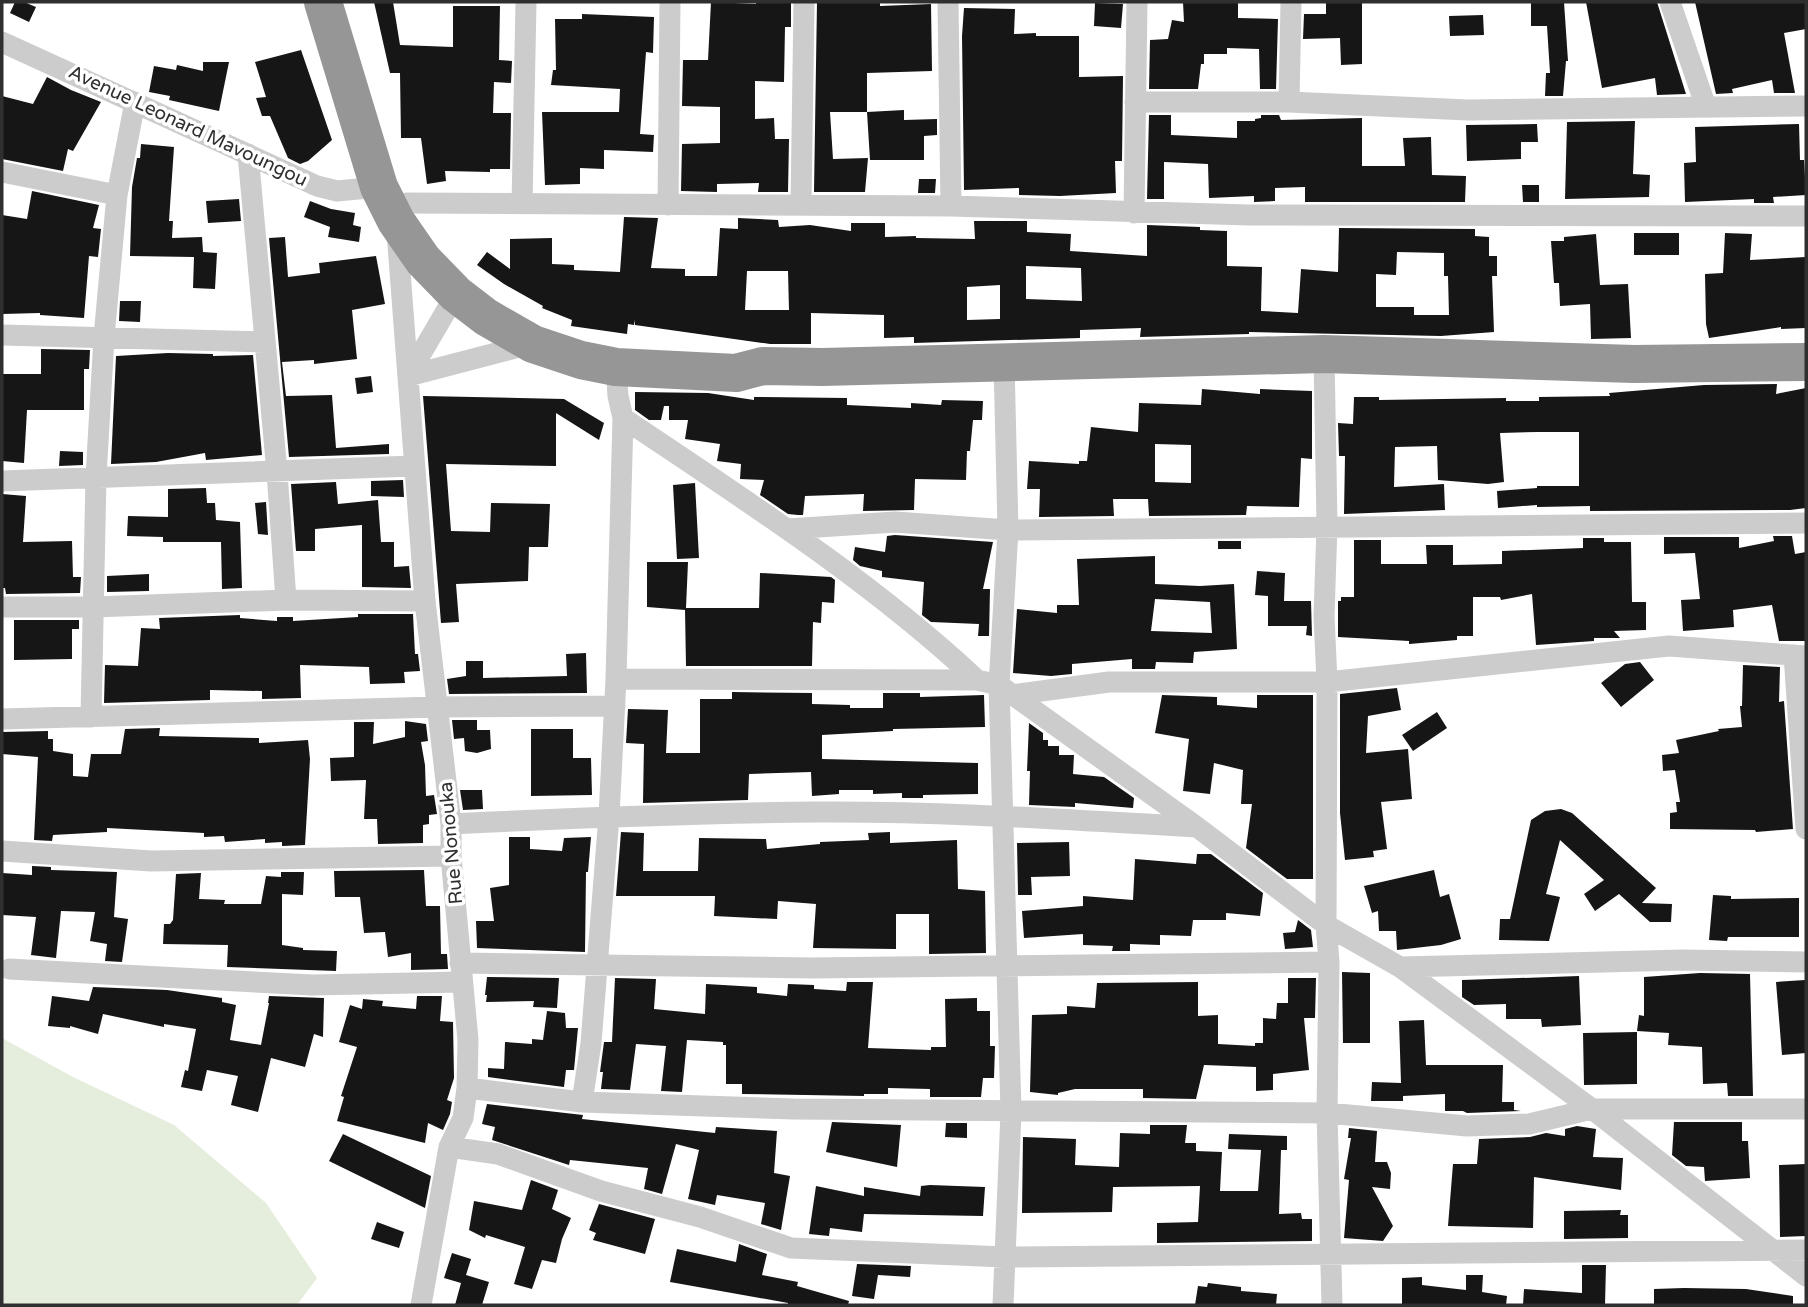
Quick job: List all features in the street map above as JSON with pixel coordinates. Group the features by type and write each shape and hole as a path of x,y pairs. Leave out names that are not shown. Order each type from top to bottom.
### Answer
{"highway":[{"path":"323,2 394,204 423,260 456,294 486,317 533,344 581,360 616,366 736,373 763,366 1324,354 1634,364 1806,362"},
{"path":"341,2 390,166 394,204 422,232 441,260 457,276 477,293 541,330 593,351 632,356 742,360 763,366"}],"street":[{"path":"522,205 526,2"},
{"path":"668,205 670,2"},
{"path":"801,205 804,2"},
{"path":"948,2 951,206"},
{"path":"1134,212 1137,2"},
{"path":"1289,102 1291,2"},
{"path":"1670,2 1706,107"},
{"name":"Avenue Leonard Mavoungou","path":"2,42 317,186 394,204 951,206 1277,215 1806,216"},
{"path":"91,717 96,477 104,337 117,195 135,102"},
{"path":"1135,102 1289,102 1468,110 1806,107"},
{"path":"248,154 286,600"},
{"path":"2,172 117,195"},
{"name":"Rue Nonouka","path":"394,204 413,466 425,601 451,824 451,856 468,1040 463,1118 449,1147 421,1305"},
{"path":"408,376 456,294"},
{"path":"2,335 264,342"},
{"path":"408,376 533,344"},
{"path":"1324,354 1327,526 1324,616 1328,682 1327,1113 1332,1305"},
{"path":"1003,1305 1011,1112 1002,817 1008,530 1004,362"},
{"path":"583,1102 592,1043 615,706 623,418 616,366"},
{"path":"623,418 788,529 936,642 977,680"},
{"path":"2,481 413,466"},
{"path":"788,529 895,522 1008,530 1806,523"},
{"path":"2,607 94,607 286,600 425,601"},
{"path":"1005,690 1109,682 1328,682 1669,646 1800,655 1806,829"},
{"path":"616,679 977,680 1005,690 1197,827 1326,925 1400,967 1592,1110 1806,1276"},
{"path":"2,719 437,707 615,706"},
{"path":"451,824 609,816 819,812 1002,817 1197,827"},
{"path":"2,851 151,861 451,856"},
{"path":"1400,967 1683,960 1806,962"},
{"path":"9,969 312,985 461,972 598,965 812,968 1329,962"},
{"path":"467,1088 583,1102 793,1109 1327,1113 1467,1126 1529,1124 1592,1110 1806,1109"},
{"path":"449,1147 498,1154 601,1191 700,1217 791,1248 1005,1257 1806,1250"}],"green space":[{"path":"2,1038 73,1077 174,1125 266,1203 317,1278 297,1305 2,1305"}],"building":[{"path":"15,2 36,7 29,22 10,13"},
{"path":"374,2 393,2 400,45 453,47 453,6 500,6 499,60 512,61 511,83 494,82 493,113 511,113 510,169 490,169 490,172 445,171 446,181 427,184 421,138 401,138 400,73 390,73"},
{"path":"711,2 791,2 791,27 785,27 784,82 755,81 755,119 774,118 775,139 789,139 788,192 758,192 759,183 717,184 717,192 681,191 682,144 720,143 720,107 682,106 683,60 708,60"},
{"path":"817,2 880,2 880,6 931,4 932,71 867,73 867,112 830,112 833,159 868,158 865,192 814,192"},
{"path":"1183,2 1238,2 1238,18 1278,19 1276,89 1260,89 1259,49 1227,48 1227,54 1204,54 1198,89 1149,89 1150,40 1168,39 1172,20 1184,22"},
{"path":"1326,2 1362,2 1362,64 1341,65 1340,38 1303,39 1304,14 1326,14"},
{"path":"1531,2 1564,2 1568,61 1563,96 1545,96 1546,73 1550,73 1547,26 1531,26"},
{"path":"1586,2 1657,2 1686,94 1657,95 1655,78 1602,88"},
{"path":"1695,2 1806,2 1806,29 1784,33 1795,93 1774,93 1772,80 1732,89 1733,93 1716,94"},
{"path":"1095,3 1123,4 1121,28 1094,26"},
{"path":"964,8 1015,9 1014,34 1079,36 1079,77 1123,76 1122,161 1115,161 1116,193 1060,196 1019,195 1019,188 964,190"},
{"path":"582,14 654,17 653,53 646,52 640,134 654,135 653,152 604,150 604,169 580,168 580,184 545,185 542,112 619,112 620,89 551,85 553,70 556,70 555,19 582,19"},
{"path":"1483,15 1484,35 1450,36 1449,16"},
{"path":"301,50 332,140 308,161 300,164 288,158 270,116 262,116 256,98 266,97 255,62"},
{"path":"203,62 229,62 219,111 169,100 170,96 149,92 154,66 176,70 177,65 203,71"},
{"path":"47,77 101,102 73,151 68,149 63,171 2,159 2,96 33,104"},
{"path":"904,110 904,120 937,119 937,135 924,136 924,160 870,160 867,112"},
{"path":"1149,115 1171,115 1171,135 1237,138 1237,121 1255,121 1261,118 1261,115 1279,115 1281,120 1362,118 1362,166 1405,166 1403,138 1431,137 1432,175 1466,176 1465,202 1305,202 1305,187 1275,188 1275,201 1254,202 1254,196 1209,198 1208,164 1164,162 1164,199 1147,199"},
{"path":"1635,121 1633,174 1650,175 1649,197 1565,199 1567,122"},
{"path":"1537,124 1538,142 1521,142 1521,159 1467,161 1466,125"},
{"path":"1799,124 1800,160 1804,160 1806,195 1773,197 1774,203 1754,203 1754,199 1685,202 1684,163 1696,162 1695,127"},
{"path":"141,144 174,147 169,221 173,221 172,238 202,237 203,252 217,253 215,289 193,288 194,257 130,256 132,187"},
{"path":"919,179 936,179 935,193 918,193"},
{"path":"1522,185 1539,185 1539,202 1523,202"},
{"path":"32,191 99,205 93,228 101,229 98,257 89,256 84,318 40,313 2,314 2,215 27,219"},
{"path":"239,199 241,221 208,223 206,201"},
{"path":"310,201 331,209 355,213 353,225 361,227 359,242 328,237 330,227 304,217"},
{"path":"624,217 658,218 651,268 685,269 685,276 717,276 720,228 738,229 738,218 778,220 779,227 810,225 851,231 851,223 885,223 885,237 975,239 974,221 1027,221 1027,232 1071,234 1070,251 1147,256 1147,225 1200,227 1200,230 1227,231 1227,266 1262,267 1261,311 1298,313 1301,269 1338,272 1339,228 1475,229 1475,236 1489,237 1489,256 1497,256 1497,276 1492,276 1494,332 1441,336 1249,332 1140,337 1141,328 1080,330 1080,338 914,343 914,337 884,338 884,315 811,313 811,344 770,344 635,325 635,320 634,325 628,324 627,334 571,326 572,320 542,308 543,306 477,265 487,252 510,269 510,239 552,238 552,264 574,265 574,270 620,272","holes":["1397,252 1444,253 1444,276 1448,276 1449,315 1414,315 1414,307 1376,307 1376,274 1396,275","1026,266 1081,268 1082,301 1026,299","747,271 788,271 789,310 745,310","1000,285 1000,319 967,320 967,287"]},
{"path":"1634,233 1679,233 1679,255 1634,255"},
{"path":"1725,233 1752,234 1750,260 1806,257 1806,328 1781,327 1709,338 1706,324 1705,274 1723,273"},
{"path":"1596,234 1600,285 1628,284 1631,338 1591,339 1590,304 1560,306 1559,283 1554,283 1551,241"},
{"path":"285,237 288,277 320,273 319,263 376,256 385,304 352,310 357,359 314,364 314,360 282,362 286,396 332,395 336,448 389,444 389,454 289,457 269,238"},
{"path":"120,301 141,301 140,322 119,321"},
{"path":"41,349 90,350 89,369 84,369 84,410 27,410 24,463 2,461 2,374 41,374"},
{"path":"168,353 253,355 262,455 206,460 205,453 156,462 111,464 116,356"},
{"path":"371,376 373,392 357,394 355,378"},
{"path":"1777,384 1776,394 1806,388 1806,508 1590,511 1590,506 1537,505 1498,508 1497,491 1537,486 1579,486 1579,432 1537,432 1500,433 1504,482 1488,484 1438,480 1437,446 1395,447 1394,487 1444,484 1445,510 1344,514 1345,456 1339,456 1338,423 1353,424 1354,397 1379,397 1379,400 1506,398 1506,401 1539,401 1539,397 1610,396 1609,393 1704,385"},
{"path":"1202,389 1260,394 1260,389 1312,391 1312,459 1301,458 1299,507 1247,506 1246,515 1149,516 1148,499 1113,499 1114,516 1039,517 1040,489 1027,489 1029,461 1079,464 1079,461 1087,461 1091,427 1138,432 1139,403 1201,405","holes":["1155,444 1191,445 1191,483 1155,482"]},
{"path":"635,392 708,393 754,400 754,397 847,398 847,405 911,408 911,403 941,405 942,400 983,401 982,420 973,420 970,451 967,451 966,480 915,479 914,510 863,511 864,494 805,496 803,515 798,515 788,514 760,495 764,480 740,479 741,464 717,461 720,444 685,439 688,420 669,420 669,406 664,406 661,420 649,420 635,410"},
{"path":"423,396 564,399 604,423 599,440 556,413 556,466 446,464 451,531 490,532 491,503 550,504 548,547 529,547 528,581 456,584 459,622 441,623"},
{"path":"60,451 83,452 83,465 59,466"},
{"path":"403,480 404,497 371,496 371,481"},
{"path":"336,482 338,504 378,500 381,542 394,542 394,567 409,566 411,588 362,587 362,525 315,529 315,551 296,551 291,484"},
{"path":"695,483 699,558 677,559 673,485"},
{"path":"206,488 207,503 215,503 216,520 240,522 242,588 222,589 221,542 163,542 163,537 127,536 128,516 168,517 168,489"},
{"path":"2,494 26,496 23,542 72,541 73,577 81,577 80,593 6,594 5,588 2,588"},
{"path":"266,502 268,535 258,534 255,503"},
{"path":"887,536 993,542 983,589 990,589 989,636 978,636 979,624 931,622 922,615 924,582 882,577 882,571 860,566 853,560 855,547 885,552"},
{"path":"1773,536 1792,536 1795,554 1806,552 1806,641 1779,641 1772,605 1733,610 1734,627 1683,631 1681,600 1700,599 1695,553 1664,554 1664,537 1739,537 1739,548 1774,541"},
{"path":"1583,538 1604,538 1604,542 1631,542 1632,602 1646,602 1646,630 1614,631 1620,638 1594,638 1594,641 1536,645 1532,594 1501,600 1500,597 1473,597 1473,636 1457,636 1457,640 1409,644 1409,641 1338,637 1338,601 1341,601 1341,597 1354,597 1354,540 1381,540 1381,564 1427,564 1426,545 1453,545 1453,565 1502,564 1502,551 1583,548"},
{"path":"1218,541 1241,541 1241,549 1218,549"},
{"path":"1155,556 1155,584 1234,584 1237,649 1194,652 1193,663 1156,662 1155,669 1132,669 1132,659 1072,664 1072,674 1051,676 1013,673 1017,609 1057,613 1057,605 1079,605 1077,559","holes":["1155,599 1210,602 1212,633 1151,631"]},
{"path":"647,562 688,562 686,608 759,608 760,573 831,577 835,580 834,603 822,602 821,623 813,622 812,666 686,666 685,610 647,607"},
{"path":"1257,571 1285,573 1284,601 1311,601 1312,636 1306,635 1307,626 1268,626 1268,596 1255,595"},
{"path":"149,574 149,591 107,592 107,576"},
{"path":"358,614 413,614 415,654 418,654 420,671 404,672 405,683 370,684 369,667 300,665 301,698 262,699 262,691 210,690 210,700 104,703 105,665 138,666 141,628 160,629 159,618 240,615 240,618 277,621 277,617 293,617 293,621 358,617"},
{"path":"14,620 79,620 79,629 72,629 72,659 14,660"},
{"path":"586,653 587,693 449,694 447,679 466,676 466,661 483,661 483,678 567,676 566,654"},
{"path":"1640,662 1654,680 1621,707 1601,683 1625,664"},
{"path":"1743,665 1780,667 1779,702 1784,701 1793,829 1756,832 1670,829 1670,813 1677,812 1676,802 1680,802 1675,770 1663,771 1662,755 1679,753 1676,740 1719,731 1718,729 1742,727 1740,706"},
{"path":"1397,688 1401,710 1368,716 1366,753 1408,749 1412,799 1381,802 1387,849 1373,851 1374,857 1345,860 1340,813 1340,694"},
{"path":"732,692 812,693 812,704 850,705 850,708 883,708 883,693 920,693 920,697 984,695 985,727 893,729 822,735 822,759 978,763 978,794 902,798 902,793 873,794 873,790 839,790 839,794 812,796 811,772 749,774 748,800 643,803 644,744 626,743 628,709 668,710 666,753 700,753 700,699 732,699"},
{"path":"1162,695 1217,697 1217,705 1257,708 1257,695 1313,695 1313,879 1287,879 1246,848 1252,804 1241,804 1243,770 1214,763 1210,794 1183,791 1189,739 1155,733"},
{"path":"1437,712 1447,728 1413,751 1402,735"},
{"path":"452,720 477,720 477,730 490,730 491,749 477,753 465,751 464,738 454,739"},
{"path":"405,721 426,724 428,741 421,742 426,796 434,795 437,814 429,815 429,824 423,825 423,843 378,844 377,819 364,819 366,780 331,781 330,758 354,757 354,722 374,722 373,744 405,737"},
{"path":"1029,723 1043,733 1043,740 1048,740 1048,746 1059,746 1059,755 1074,755 1073,774 1104,777 1134,798 1133,808 1075,803 1075,807 1029,805"},
{"path":"160,728 159,736 259,738 259,743 308,740 310,759 305,845 282,846 282,842 265,843 265,839 225,842 224,836 204,837 204,833 107,828 107,832 53,835 52,841 34,840 38,757 2,754 2,732 48,731 48,739 53,739 53,751 73,754 73,776 88,777 91,754 121,754 125,729"},
{"path":"531,729 573,729 573,758 591,758 592,795 531,796"},
{"path":"460,790 482,790 483,809 463,810"},
{"path":"1561,809 1572,813 1656,888 1642,903 1672,904 1671,922 1650,922 1619,894 1595,911 1584,894 1604,880 1560,840 1546,894 1560,897 1549,941 1499,940 1500,919 1510,919 1531,820 1545,811"},
{"path":"621,832 644,833 643,871 698,871 699,838 766,839 767,849 820,842 869,840 868,833 890,832 890,843 957,840 958,889 985,891 986,953 929,954 929,914 896,914 896,949 813,948 816,904 778,901 777,919 714,916 715,896 616,896"},
{"path":"509,837 530,837 530,849 562,851 564,838 591,837 586,872 585,952 477,948 476,921 494,921 490,888 509,885"},
{"path":"1069,842 1070,876 1031,877 1032,895 1018,895 1017,843"},
{"path":"1197,854 1211,854 1263,893 1260,916 1226,913 1226,920 1193,920 1191,936 1160,935 1160,945 1130,944 1130,951 1112,951 1113,946 1083,945 1083,934 1024,938 1022,911 1083,906 1083,896 1133,900 1135,859 1196,864"},
{"path":"32,866 51,867 51,870 117,872 114,917 128,919 122,962 105,961 107,944 90,941 95,912 61,911 56,958 31,955 36,917 2,915 2,873 32,875"},
{"path":"424,870 426,906 440,906 441,954 447,954 448,969 411,970 411,953 388,957 385,932 364,933 360,897 335,897 334,871"},
{"path":"1434,870 1440,897 1449,894 1461,939 1441,945 1397,950 1396,931 1379,931 1378,911 1372,913 1364,886"},
{"path":"281,872 304,872 303,895 282,894 282,945 303,950 337,951 336,971 227,967 228,945 163,944 164,924 170,924 173,920 176,874 201,873 199,899 225,900 224,904 261,904 266,876 281,877"},
{"path":"1713,895 1731,896 1731,899 1799,898 1799,937 1728,937 1727,941 1709,940"},
{"path":"1298,920 1311,930 1313,947 1285,949 1283,933 1295,932"},
{"path":"1342,972 1370,973 1370,1043 1343,1043"},
{"path":"1700,973 1750,974 1753,1096 1728,1096 1727,1083 1703,1084 1702,1047 1668,1045 1669,1033 1637,1031 1639,1015 1644,1016 1644,977"},
{"path":"1579,976 1581,1025 1542,1027 1541,1019 1506,1019 1506,1004 1474,1005 1462,997 1462,980"},
{"path":"487,977 559,978 557,1008 533,1007 534,1001 486,1002"},
{"path":"615,978 656,979 654,1009 705,1014 706,984 757,987 757,993 787,996 788,984 814,985 814,989 846,991 847,982 873,982 868,1048 931,1050 931,1047 946,1047 945,999 977,998 977,1011 990,1011 990,1046 995,1046 994,1078 983,1078 981,1097 930,1097 930,1089 888,1088 888,1094 864,1096 742,1094 742,1084 726,1084 726,1045 723,1045 723,1042 687,1040 682,1092 661,1091 666,1046 636,1044 630,1090 601,1089 604,1042 612,1042"},
{"path":"1288,978 1316,978 1315,1018 1304,1018 1309,1070 1273,1074 1273,1090 1256,1091 1256,1067 1204,1065 1196,1099 1143,1098 1143,1089 1075,1089 1058,1095 1030,1092 1032,1015 1067,1014 1067,1006 1095,1008 1097,983 1198,982 1198,1016 1218,1015 1218,1044 1255,1046 1255,1043 1263,1043 1263,1018 1276,1019 1277,1003 1288,1003"},
{"path":"1805,980 1806,1053 1782,1055 1776,982"},
{"path":"93,987 167,990 222,998 222,1002 236,1005 230,1040 261,1045 269,996 324,998 323,1037 314,1034 305,1067 271,1058 258,1112 231,1105 238,1076 207,1070 202,1091 181,1087 185,1070 188,1071 196,1029 164,1024 164,1027 103,1014 98,1034 70,1026 48,1026 52,996 89,1001"},
{"path":"417,996 442,996 440,1021 453,1022 454,1078 447,1100 452,1102 443,1130 428,1123 425,1143 337,1121 344,1097 341,1096 357,1047 339,1042 350,1005 362,1009 363,999 383,1001 382,1006 416,1009"},
{"path":"547,1011 565,1013 566,1028 578,1028 574,1070 566,1070 564,1087 488,1077 488,1068 504,1069 505,1042 532,1044 532,1039 543,1040"},
{"path":"1424,1020 1426,1065 1503,1065 1502,1102 1514,1102 1514,1110 1521,1111 1445,1111 1445,1094 1403,1096 1403,1101 1371,1101 1372,1082 1401,1083 1399,1021"},
{"path":"1637,1032 1637,1084 1584,1085 1583,1033"},
{"path":"487,1104 583,1115 582,1119 715,1133 716,1127 777,1131 774,1173 790,1176 781,1230 761,1224 765,1203 717,1195 715,1205 688,1199 699,1150 676,1144 662,1194 644,1189 648,1168 570,1160 569,1165 492,1140 495,1127 482,1124"},
{"path":"832,1122 901,1125 897,1167 826,1152"},
{"path":"1674,1122 1742,1122 1742,1141 1748,1141 1750,1178 1705,1181 1704,1167 1686,1166 1672,1155"},
{"path":"946,1123 967,1123 967,1138 945,1137"},
{"path":"1150,1125 1187,1125 1185,1143 1196,1143 1196,1151 1222,1152 1220,1191 1258,1191 1261,1150 1228,1149 1229,1134 1287,1136 1287,1150 1281,1150 1279,1214 1301,1213 1302,1219 1312,1219 1312,1241 1157,1243 1157,1223 1198,1222 1200,1186 1113,1187 1112,1212 1022,1213 1023,1137 1076,1139 1075,1165 1119,1167 1120,1133 1150,1134"},
{"path":"1577,1126 1596,1129 1593,1157 1623,1158 1621,1190 1534,1177 1533,1228 1448,1226 1453,1164 1477,1164 1479,1139 1530,1137 1546,1133 1565,1136 1565,1129"},
{"path":"1349,1128 1377,1131 1375,1162 1387,1162 1391,1173 1390,1189 1372,1187 1393,1226 1383,1241 1344,1238 1349,1180 1344,1179 1351,1138 1348,1138"},
{"path":"343,1134 431,1176 425,1208 329,1161"},
{"path":"1806,1164 1806,1236 1780,1237 1779,1165"},
{"path":"531,1180 558,1190 552,1209 571,1218 556,1263 542,1260 532,1289 514,1284 525,1247 486,1235 485,1238 469,1230 474,1201 522,1210"},
{"path":"816,1186 864,1196 864,1187 920,1196 921,1186 985,1187 983,1216 864,1214 862,1232 830,1228 829,1236 809,1234"},
{"path":"599,1204 655,1219 645,1254 593,1240 596,1233 589,1230"},
{"path":"1621,1210 1620,1215 1628,1215 1628,1238 1564,1239 1564,1211"},
{"path":"377,1222 404,1232 399,1248 371,1239"},
{"path":"739,1244 767,1254 762,1275 798,1282 797,1286 849,1301 848,1305 788,1305 670,1282 677,1249 736,1262"},
{"path":"452,1253 471,1259 466,1275 489,1282 482,1305 455,1305 461,1283 444,1278"},
{"path":"857,1264 911,1266 910,1277 878,1275 874,1299 852,1296"},
{"path":"1582,1265 1606,1265 1605,1305 1523,1305 1524,1289 1582,1293"},
{"path":"1466,1275 1483,1275 1482,1292 1507,1296 1506,1305 1402,1305 1402,1278 1422,1277 1422,1285 1466,1290"},
{"path":"1208,1283 1241,1287 1241,1291 1277,1294 1276,1305 1195,1305 1198,1286 1207,1287"},
{"path":"1654,1289 1746,1289 1793,1296 1793,1305 1654,1305"}]}
